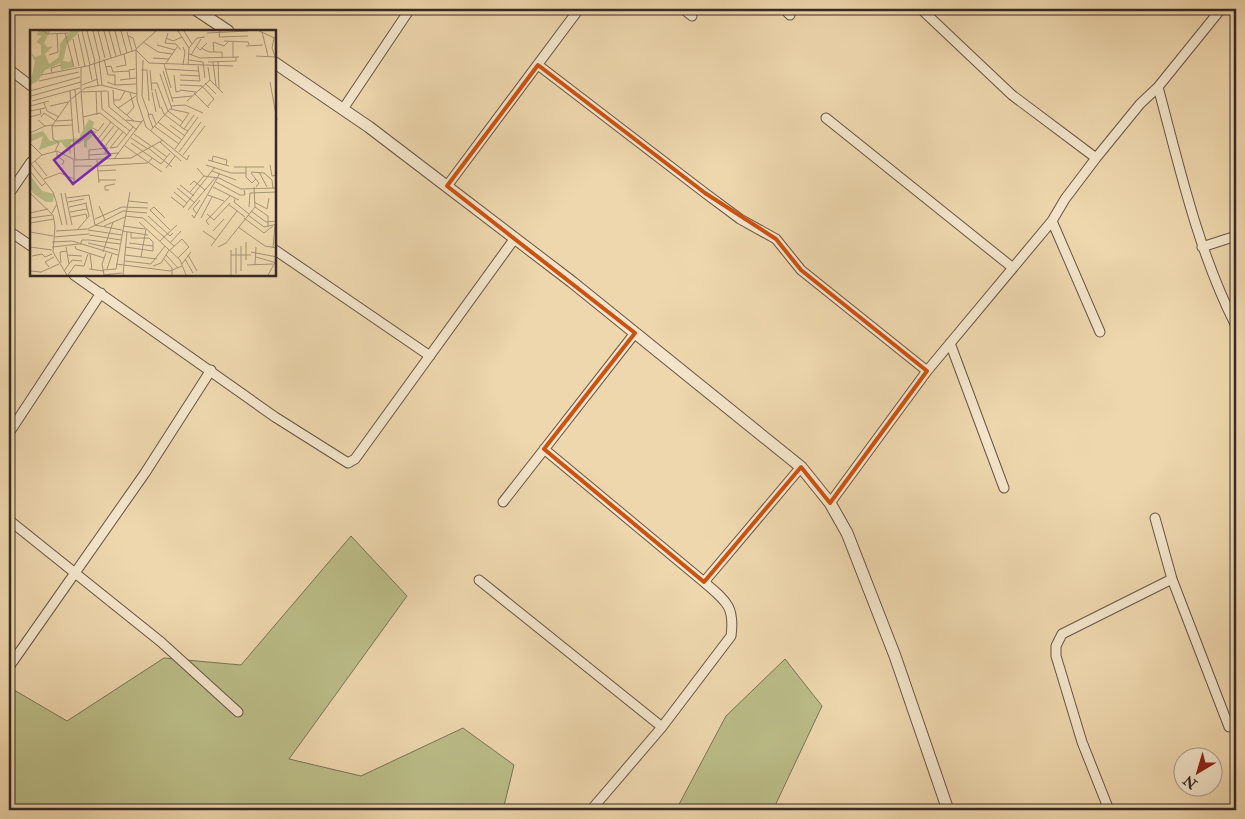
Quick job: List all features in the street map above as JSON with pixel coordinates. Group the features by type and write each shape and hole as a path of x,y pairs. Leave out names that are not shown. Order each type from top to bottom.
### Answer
{"street":[{"path":"195,9 226,30"},
{"path":"343,110 410,9"},
{"path":"447,186 579,9"},
{"path":"683,9 692,16"},
{"path":"921,9 1012,95 1096,158"},
{"path":"830,502 927,371 1052,221 1065,199 1096,158 1140,104 1158,87 1220,9"},
{"path":"276,64 343,110 515,238 801,467 830,502 847,533 892,647 948,810"},
{"path":"538,65 705,194 740,218 776,239 801,270 927,371"},
{"path":"9,69 30,85"},
{"path":"1158,87 1202,247 1216,287 1236,326"},
{"path":"826,118 1013,268"},
{"path":"9,194 30,163"},
{"path":"1052,221 1100,332"},
{"path":"9,231 30,245"},
{"path":"1202,247 1236,236"},
{"path":"76,276 275,417 348,463 355,459 515,238"},
{"path":"276,251 430,356"},
{"path":"9,433 101,293"},
{"path":"503,502 635,333"},
{"path":"950,343 1004,488"},
{"path":"9,667 145,473 211,370"},
{"path":"544,449 727,602 734,618 731,636 662,726 591,810"},
{"path":"704,582 801,467"},
{"path":"1155,518 1172,580 1229,727"},
{"path":"9,520 161,642 238,712"},
{"path":"478,580 662,726"},
{"path":"1110,810 1082,742 1056,656 1056,646 1062,634 1172,580"}],"highlighted area":[{"path":"538,65 705,193 776,239 801,270 927,371 830,503 801,467 704,582 544,449 635,333 447,186"}],"green space":[{"path":"351,536 407,596 289,759 361,776 463,728 514,765 503,810 9,810 9,687 67,721 164,658 241,665"},
{"path":"785,659 822,706 773,810 676,810 726,716"}]}
